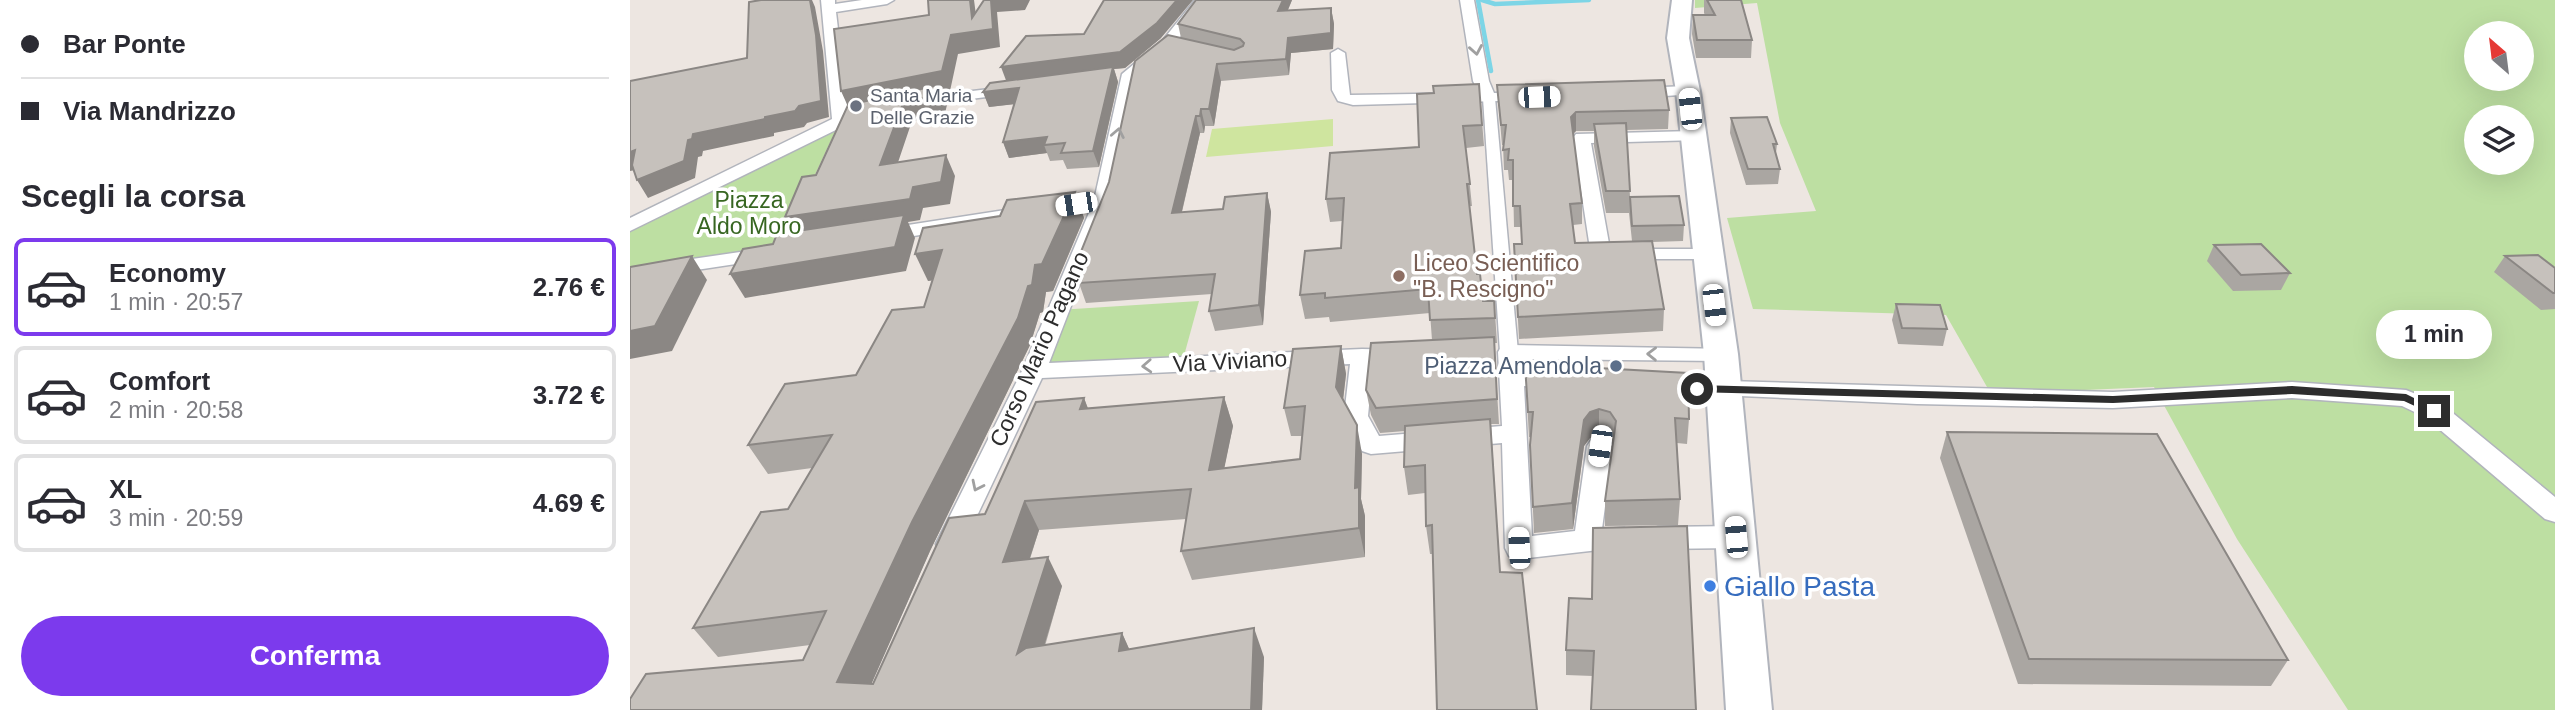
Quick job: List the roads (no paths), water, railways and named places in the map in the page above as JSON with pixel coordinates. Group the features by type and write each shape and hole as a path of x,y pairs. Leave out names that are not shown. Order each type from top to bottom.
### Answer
{"main road":[{"path":"1682,0 1678,38 1688,91 1721,354 1749,710"}],"street":[{"path":"840,121 830,4 887,0"},
{"name":"Corso Mario Pagano","path":"941,564 1034,371 1103,200 1123,76 1174,45 1202,0"},
{"path":"1467,0 1481,81 1489,98 1510,365 1519,548 1587,540 1736,537"},
{"path":"1338,53 1340,90 1344,98 1542,96"},
{"path":"941,99 1023,89"},
{"path":"1622,94 1688,91"},
{"path":"630,225 840,121 888,109"},
{"path":"1693,136 1582,138 1601,255 1708,255"},
{"path":"860,239 1103,200"},
{"path":"630,274 792,250"},
{"path":"1482,353 1510,365 1578,382"},
{"name":"Via Viviano","path":"1034,371 1429,354"},
{"path":"1510,365 1721,354"},
{"path":"1362,356 1356,415 1371,446 1514,434"},
{"path":"1631,385 1724,390 2113,400 2292,390 2406,398 2434,411 2555,512"},
{"path":"1587,540 1600,446"}],"waterway":[{"path":"1478,0 1491,71"},
{"path":"1482,0 1495,4 1589,0"}],"place":[{"name":"Santa Maria Delle Grazie","path":"856,106"},
{"name":"Liceo Scientifico \"B. Rescigno\"","path":"1399,276"},
{"name":"Piazza Amendola","path":"1616,366"},
{"name":"Giallo Pasta","path":"1710,586"}],"park label":[{"name":"Piazza Aldo Moro","path":"749,213"}]}
